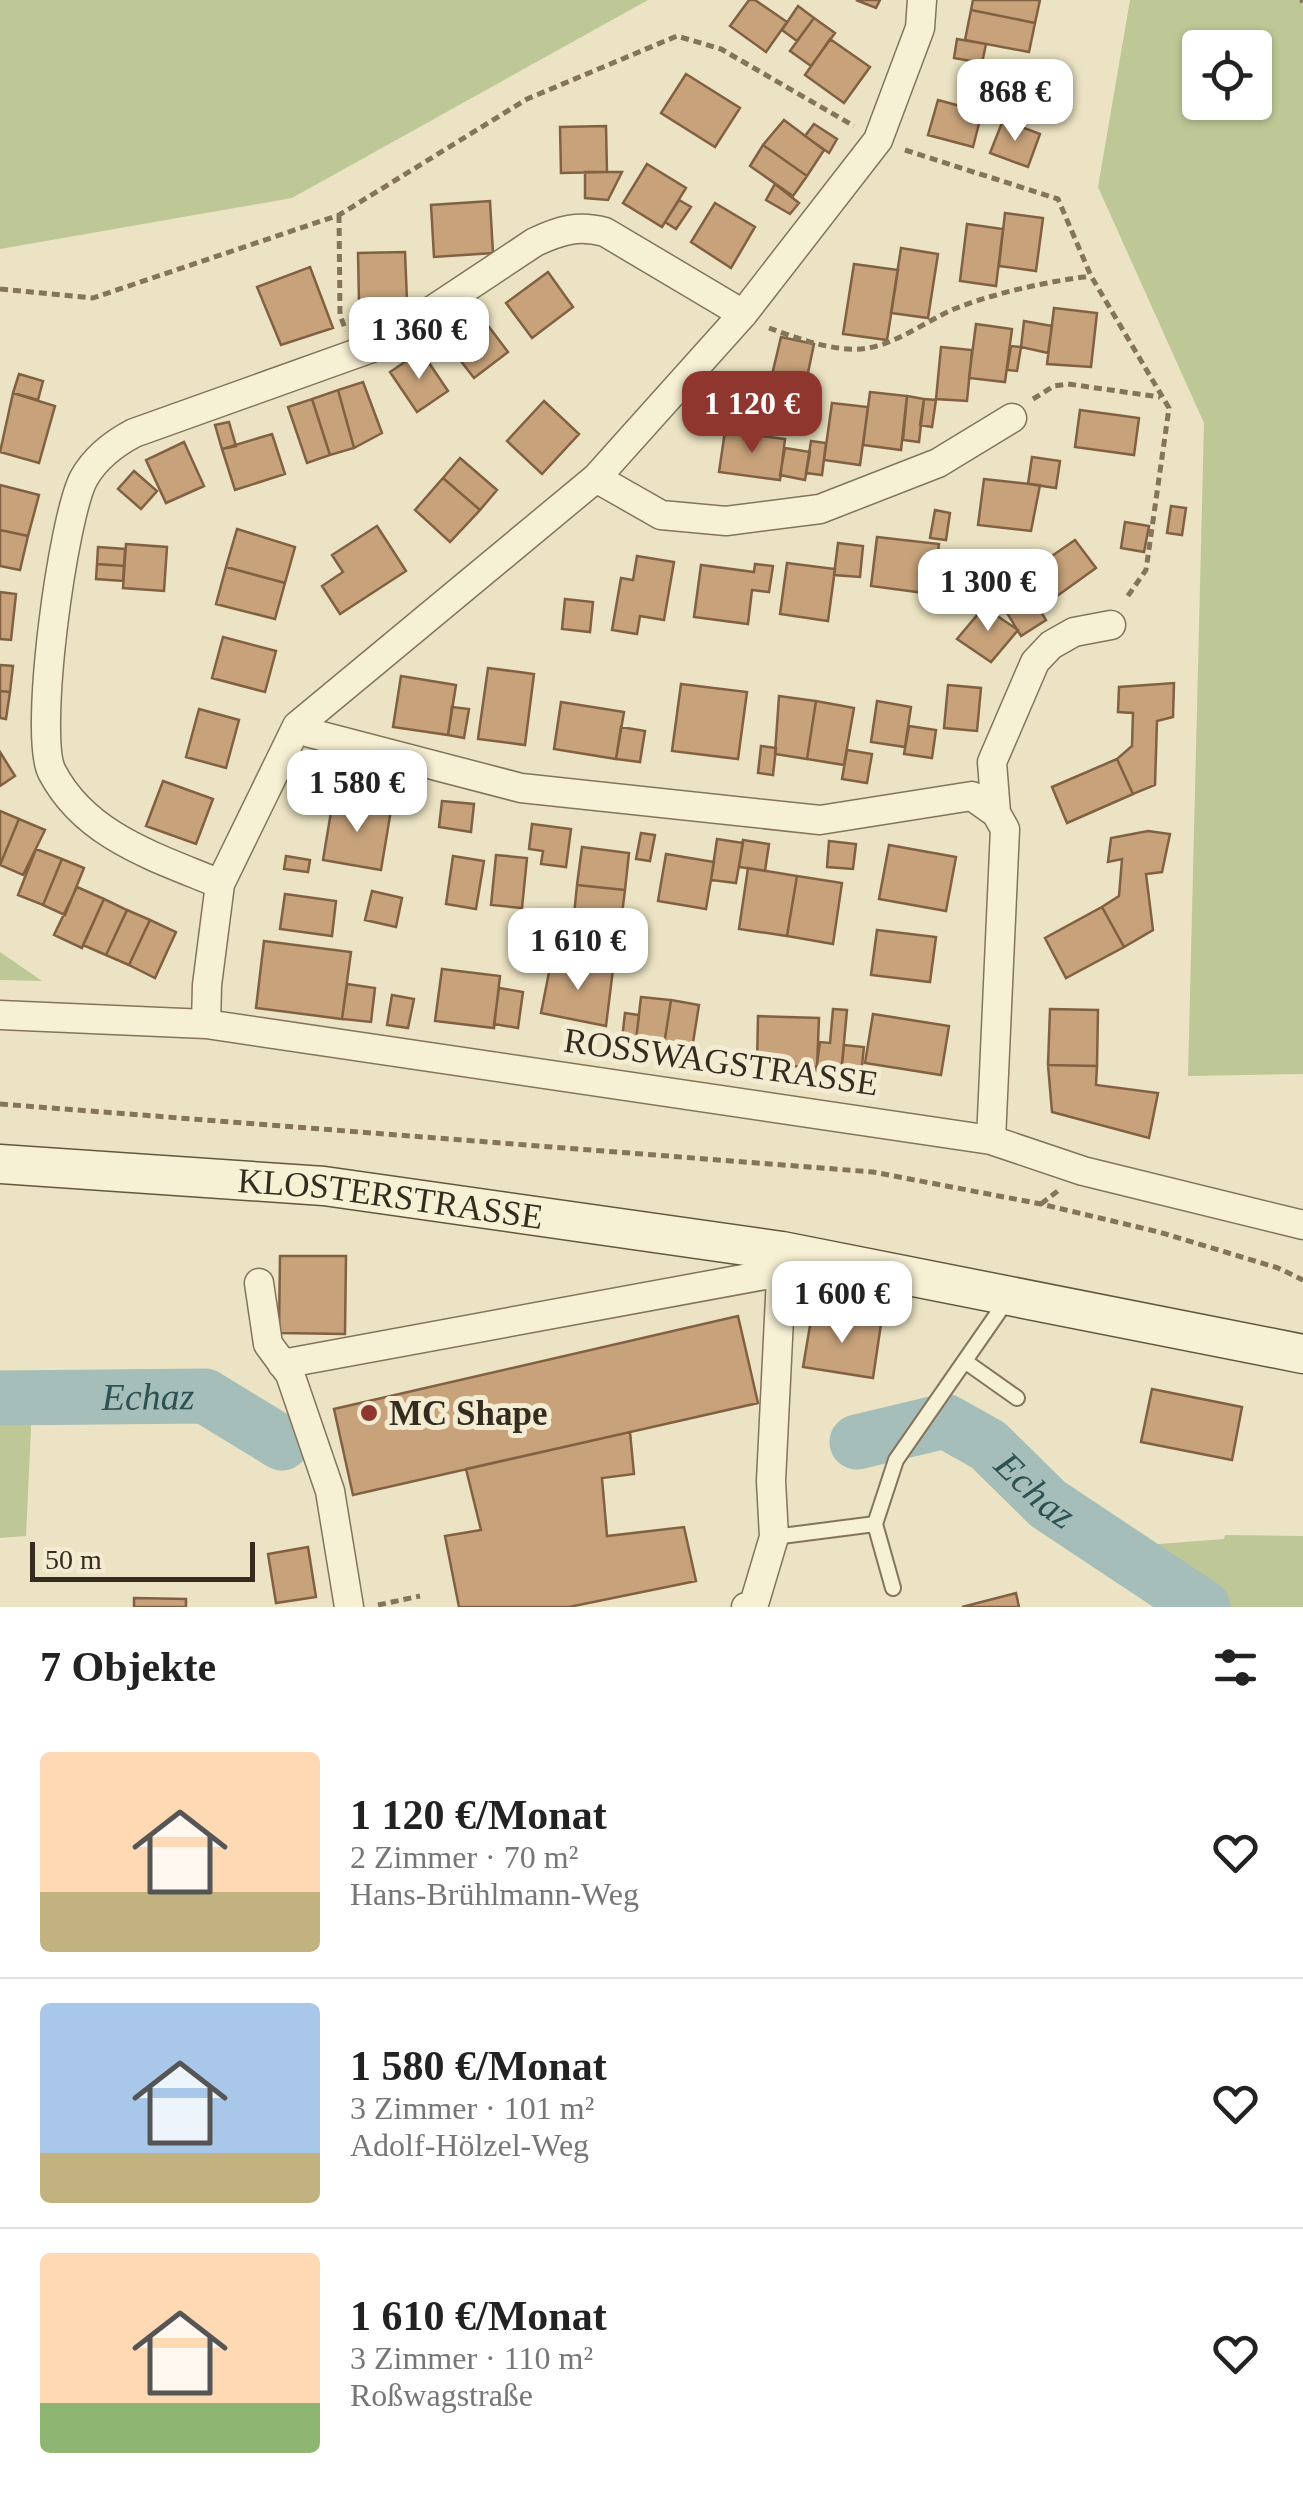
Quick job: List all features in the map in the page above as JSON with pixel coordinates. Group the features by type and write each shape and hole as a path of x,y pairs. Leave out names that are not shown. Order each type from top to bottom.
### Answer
{"main road":[{"name":"KLOSTERSTRASSE","path":"0,1164 324,1186 1010,1295 1303,1354"}],"street":[{"path":"206,1024 220,884 297,726 596,478 742,314 878,140 920,28 922,0"},
{"path":"220,884 108,835 76,806 50,769 46,740 50,665 66,549 76,499 96,461 112,445 134,433 380,345 535,242 581,226 625,242 742,314"},
{"path":"596,478 661,515 726,520 820,509 938,463 1012,418"},
{"path":"992,1140 1005,829 996,813 992,762 1036,662 1050,645 1074,632 1111,625"},
{"path":"297,726 310,734 521,788 820,820 972,796 996,813"},
{"name":"ROSSWAGSTRASSE","path":"0,1015 206,1024 992,1140 1084,1171 1303,1225"},
{"path":"282,1364 781,1261 771,1481 774,1537 754,1604 746,1607"},
{"path":"259,1283 268,1344 290,1374 357,1598"}],"lane":[{"path":"893,1588 875,1524 896,1460 1010,1295"},
{"path":"966,1362 1017,1398"},
{"path":"774,1537 875,1524"}],"path":[{"path":"0,288 93,298 338,215 527,100 677,36 721,49 878,140 1058,199 1091,276 1169,408 1146,570 1111,625"},
{"path":"338,215 340,316 356,354"},
{"path":"742,314 798,337 849,349 864,348 887,342 987,298 1091,276"},
{"path":"1012,418 1054,386 1068,384 1160,397"},
{"path":"0,1104 873,1172 1042,1204 1159,1232 1278,1268 1303,1280"},
{"path":"357,1598 420,1596"}],"green space":[{"path":"0,0 648,0 292,198 0,249"},
{"path":"1130,0 1303,0 1303,1074 1188,1076 1204,423 1098,187"},
{"path":"0,952 42,981 0,980"},
{"path":"32,1407 26,1536 0,1538 0,1408"},
{"path":"1225,1535 1303,1536 1303,1607 1155,1607 1094,1565 1106,1548 1224,1539"}],"building":[{"path":"749,0 755,0 787,22 766,52 730,26"},
{"path":"856,0 880,0 876,8"},
{"path":"973,0 1040,0 1035,23 971,10"},
{"path":"798,6 814,18 797,41 782,30"},
{"path":"971,10 1035,23 1029,52 965,40"},
{"path":"814,18 835,33 811,66 790,51"},
{"path":"830,39 870,67 844,103 805,75"},
{"path":"957,39 986,44 982,63 954,58"},
{"path":"686,74 740,108 715,147 661,113"},
{"path":"938,100 982,112 973,147 928,135"},
{"path":"784,120 824,150 807,176 763,145"},
{"path":"1003,120 1040,134 1028,167 990,153"},
{"path":"814,124 837,139 829,153 805,136"},
{"path":"606,126 607,172 561,173 560,127"},
{"path":"763,145 807,176 793,196 750,166"},
{"path":"647,164 686,188 662,227 623,203"},
{"path":"585,172 622,172 608,200 585,198"},
{"path":"775,184 799,203 790,214 766,200"},
{"path":"679,200 691,207 676,229 665,222"},
{"path":"490,201 493,253 434,257 431,205"},
{"path":"715,203 755,227 731,268 691,242"},
{"path":"1005,213 1043,218 1036,271 999,266"},
{"path":"967,224 1003,229 996,286 960,281"},
{"path":"901,248 938,254 928,318 891,313"},
{"path":"405,252 407,301 359,302 358,253"},
{"path":"854,264 898,270 887,340 843,334"},
{"path":"310,267 333,328 281,345 257,287"},
{"path":"548,272 573,307 532,338 506,303"},
{"path":"1054,308 1097,313 1091,367 1047,364"},
{"path":"477,311 508,352 474,378 443,338"},
{"path":"1024,321 1052,326 1048,353 1021,347"},
{"path":"976,324 1012,329 1005,382 969,378"},
{"path":"781,337 814,344 805,387 771,379"},
{"path":"1011,346 1021,347 1017,371 1007,370"},
{"path":"941,347 972,350 967,401 936,399"},
{"path":"421,351 448,391 417,412 390,372"},
{"path":"19,374 43,381 38,400 13,393"},
{"path":"363,382 382,433 354,448 338,390"},
{"path":"338,390 354,448 330,455 312,399"},
{"path":"870,392 907,396 901,450 863,445"},
{"path":"13,393 55,406 39,463 0,452"},
{"path":"907,396 924,399 919,442 903,440"},
{"path":"312,399 330,455 307,463 288,407"},
{"path":"924,399 936,400 932,427 920,425"},
{"path":"544,401 579,434 542,474 507,441"},
{"path":"832,403 868,407 860,465 824,460"},
{"path":"1080,410 1139,418 1134,455 1075,447"},
{"path":"229,422 236,446 222,449 215,425"},
{"path":"725,431 785,439 780,480 719,472"},
{"path":"272,434 285,474 235,490 222,449"},
{"path":"811,441 826,443 822,475 806,473"},
{"path":"184,442 204,486 166,503 146,460"},
{"path":"785,448 810,452 805,480 780,475"},
{"path":"1032,457 1060,461 1056,488 1028,484"},
{"path":"460,458 497,490 480,510 443,478"},
{"path":"134,471 157,491 141,509 118,489"},
{"path":"443,478 480,510 450,542 415,510"},
{"path":"984,479 1040,485 1031,531 978,525"},
{"path":"0,485 39,495 28,536 0,530"},
{"path":"1171,506 1186,508 1182,535 1167,533"},
{"path":"935,510 950,513 946,540 930,538"},
{"path":"1125,522 1149,526 1144,552 1121,548"},
{"path":"377,526 406,571 340,614 322,586 343,572 332,555"},
{"path":"237,529 295,547 285,583 226,567"},
{"path":"0,530 28,536 20,570 0,566"},
{"path":"877,537 939,544 932,594 871,586"},
{"path":"1075,540 1096,568 1057,596 1036,567"},
{"path":"838,543 863,546 860,577 834,575"},
{"path":"126,544 167,547 164,591 123,588"},
{"path":"98,547 125,549 124,566 97,564"},
{"path":"637,556 674,562 664,620 640,616 637,634 612,630 621,578 633,580"},
{"path":"787,563 835,569 828,621 780,614"},
{"path":"97,564 124,566 123,581 96,579"},
{"path":"755,564 773,566 769,592 752,590 748,624 694,617 701,565 754,572"},
{"path":"226,567 285,583 275,619 216,604"},
{"path":"0,592 16,594 11,640 0,639"},
{"path":"1032,597 1046,620 1021,636 1007,613"},
{"path":"565,599 593,602 590,632 562,629"},
{"path":"984,607 1018,630 991,662 957,639"},
{"path":"223,637 276,651 265,692 212,678"},
{"path":"0,665 13,666 10,692 0,691"},
{"path":"488,668 534,674 525,745 478,739"},
{"path":"401,676 456,685 448,735 393,727"},
{"path":"1174,683 1173,717 1157,721 1155,785 1133,794 1117,759 1132,746 1133,713 1118,712 1119,687"},
{"path":"681,684 747,692 738,759 672,751"},
{"path":"948,685 981,688 977,731 944,728"},
{"path":"0,691 10,692 6,719 0,718"},
{"path":"779,696 816,701 807,759 775,754"},
{"path":"816,701 854,708 844,765 807,759"},
{"path":"877,701 911,707 905,747 871,742"},
{"path":"561,702 624,712 616,759 554,749"},
{"path":"452,707 469,709 464,738 448,735"},
{"path":"199,709 239,720 226,768 186,757"},
{"path":"909,726 936,730 932,758 904,754"},
{"path":"621,727 645,731 640,762 616,759"},
{"path":"761,746 776,748 773,775 758,773"},
{"path":"847,750 872,754 867,783 842,779"},
{"path":"0,752 15,776 0,786"},
{"path":"1117,759 1133,794 1067,823 1052,787"},
{"path":"163,781 213,799 196,844 146,826"},
{"path":"333,800 391,810 381,870 323,860"},
{"path":"442,801 474,804 471,832 439,827"},
{"path":"0,811 19,819 0,865"},
{"path":"19,819 45,830 23,875 0,865"},
{"path":"532,824 571,829 566,867 541,864 543,851 529,849"},
{"path":"1148,831 1170,834 1162,872 1146,874 1153,930 1124,947 1102,907 1119,896 1122,859 1108,862 1111,838"},
{"path":"641,833 655,835 650,861 636,859"},
{"path":"717,839 743,843 736,883 711,880"},
{"path":"743,840 769,844 765,871 739,867"},
{"path":"829,841 856,844 853,869 827,867"},
{"path":"889,845 956,857 946,911 879,899"},
{"path":"582,847 629,853 625,890 577,885"},
{"path":"36,849 62,859 43,905 18,895"},
{"path":"666,854 714,862 706,909 658,901"},
{"path":"496,855 527,858 522,908 491,905"},
{"path":"286,856 310,860 308,872 284,869"},
{"path":"453,856 484,861 476,909 446,904"},
{"path":"62,859 84,868 65,915 43,905"},
{"path":"748,868 797,876 787,936 739,929"},
{"path":"797,876 842,883 833,944 787,936"},
{"path":"577,885 625,890 620,930 573,925"},
{"path":"77,887 104,899 82,948 54,935"},
{"path":"372,891 402,898 396,927 365,920"},
{"path":"285,894 336,901 332,936 280,929"},
{"path":"104,899 127,910 106,955 83,945"},
{"path":"1102,907 1124,947 1066,978 1045,938"},
{"path":"127,910 150,920 129,965 106,955"},
{"path":"150,920 176,932 155,978 129,965"},
{"path":"877,930 936,937 930,982 871,975"},
{"path":"264,941 351,952 342,1019 256,1008"},
{"path":"551,962 613,969 606,1026 541,1013"},
{"path":"442,969 500,976 494,1028 435,1021"},
{"path":"347,984 375,988 371,1022 342,1019"},
{"path":"499,988 523,992 518,1028 494,1024"},
{"path":"392,995 414,999 408,1028 387,1025"},
{"path":"641,997 671,1000 664,1045 636,1040"},
{"path":"671,1000 699,1005 692,1049 664,1045"},
{"path":"833,1009 847,1010 841,1074 816,1071 820,1042 830,1043"},
{"path":"1050,1009 1098,1010 1097,1066 1048,1065"},
{"path":"625,1013 639,1015 636,1040 622,1039"},
{"path":"873,1014 949,1026 941,1075 865,1063"},
{"path":"758,1016 819,1018 817,1067 757,1065"},
{"path":"844,1045 864,1047 861,1075 841,1074"},
{"path":"1048,1065 1097,1066 1096,1085 1158,1093 1149,1138 1052,1112"},
{"path":"280,1256 346,1256 345,1334 279,1333"},
{"path":"812,1314 881,1324 873,1378 803,1367"},
{"path":"738,1316 758,1403 353,1495 334,1409"},
{"path":"1152,1389 1242,1407 1232,1460 1141,1442"},
{"path":"630,1432 634,1474 602,1478 607,1536 684,1527 696,1581 569,1607 459,1607 445,1536 481,1530 466,1469"},
{"path":"308,1547 316,1597 276,1603 268,1554"},
{"path":"1016,1593 1019,1607 962,1607"},
{"path":"134,1598 186,1599 186,1607 134,1607"}],"waterway":[{"name":"Echaz","path":"0,1398 205,1396 282,1443"},
{"name":"Echaz","path":"857,1442 945,1421 988,1445 1048,1504 1203,1607"}],"place":[{"name":"MC Shape","path":"369,1413"}]}
